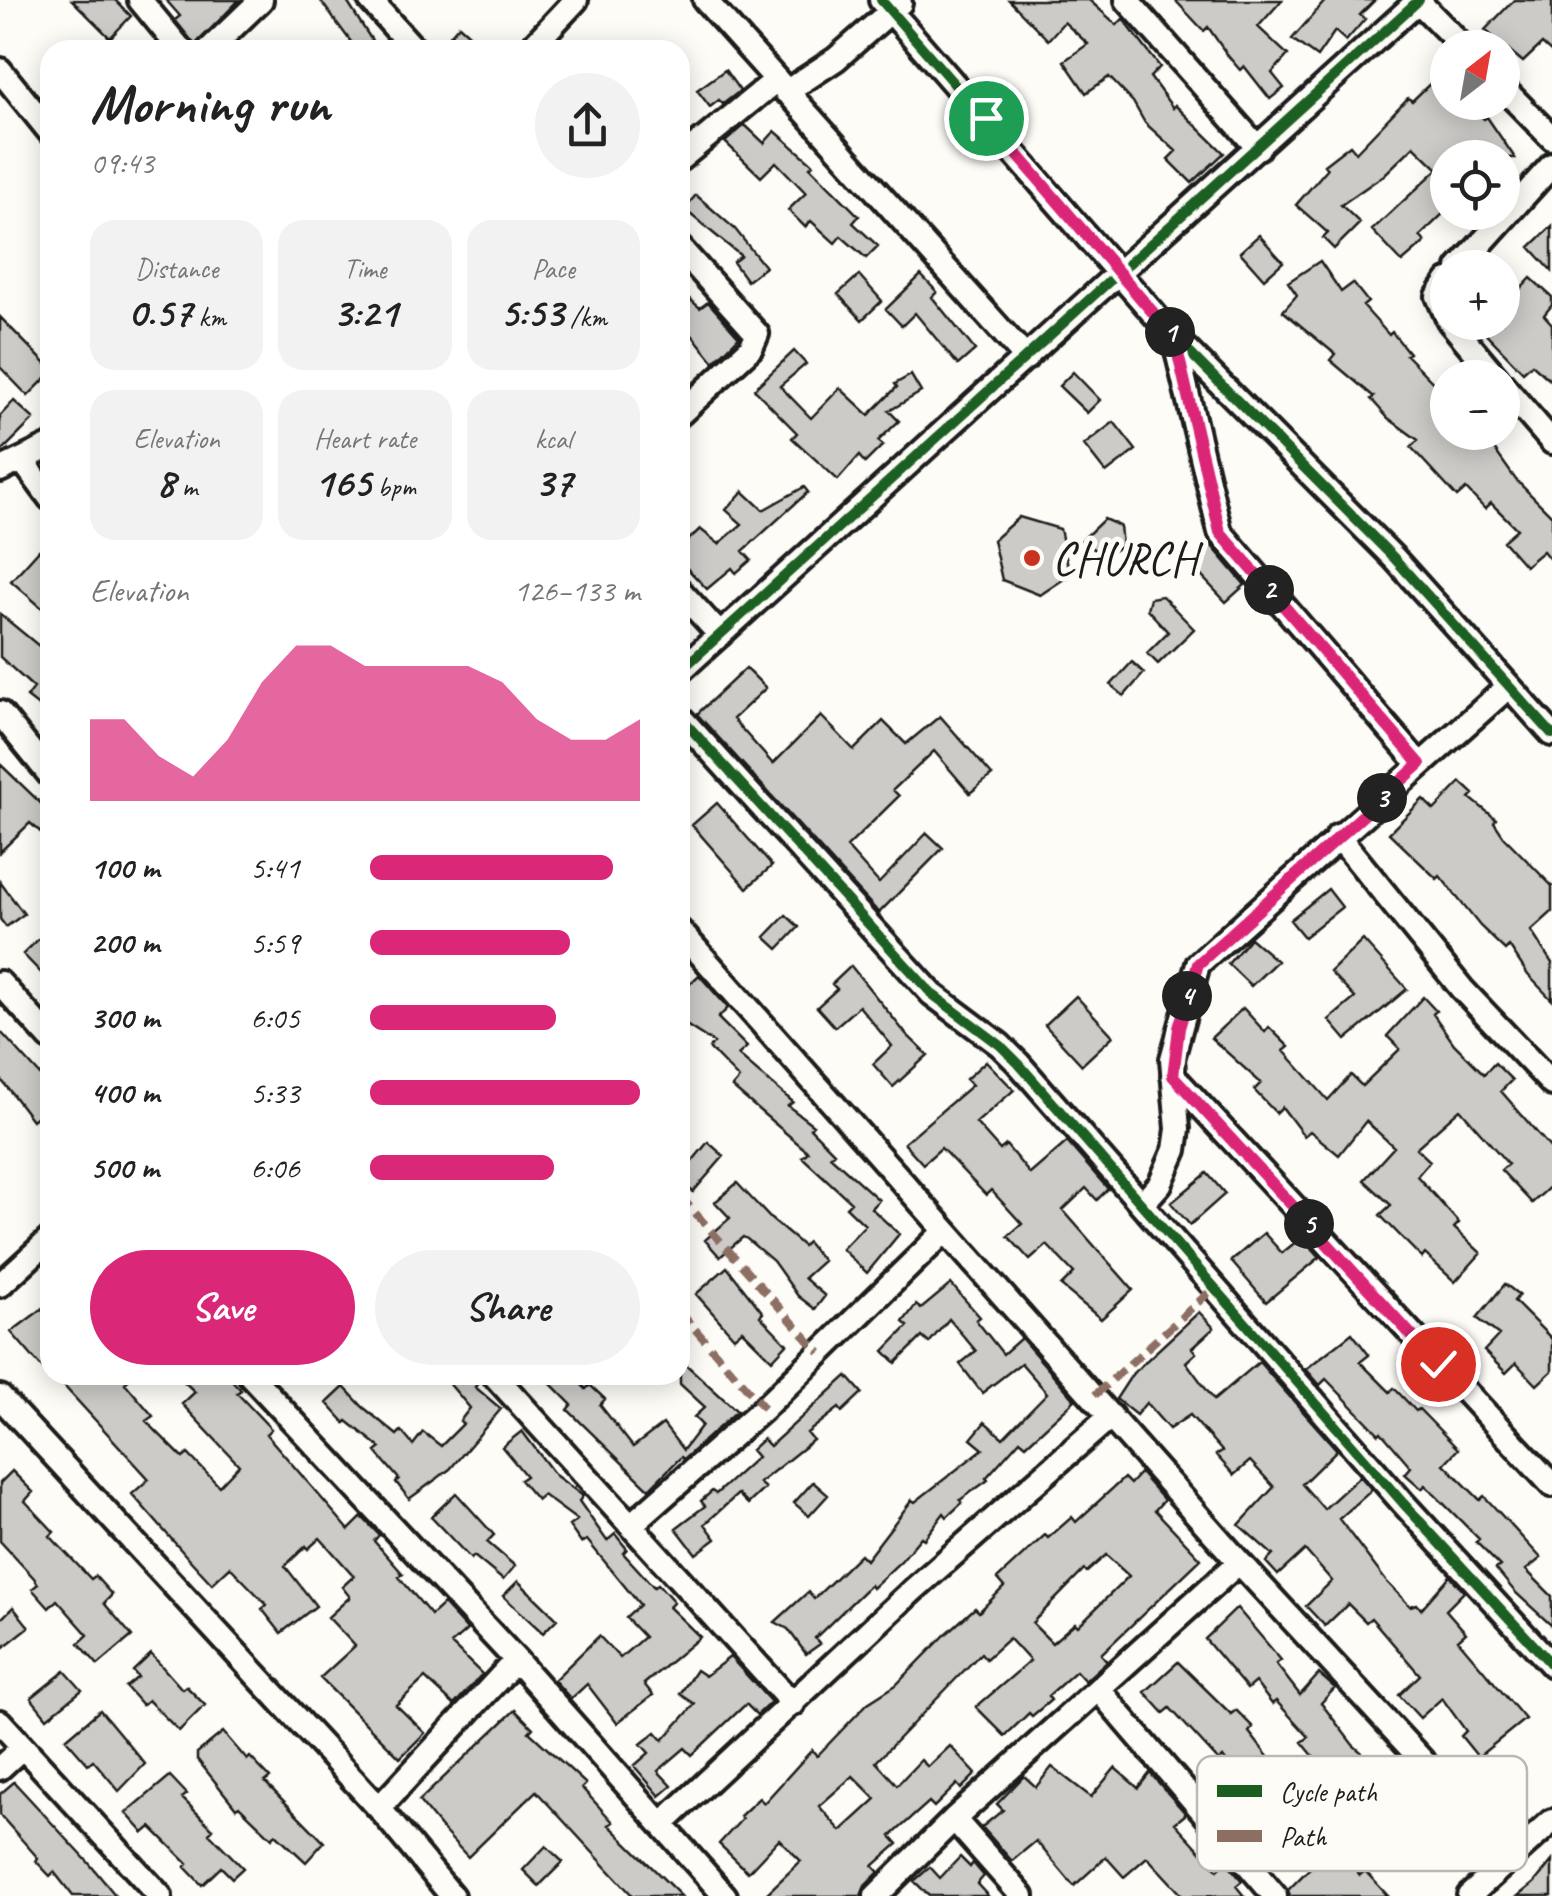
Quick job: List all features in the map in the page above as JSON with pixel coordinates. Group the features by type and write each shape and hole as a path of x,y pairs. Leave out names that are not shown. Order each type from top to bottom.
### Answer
{"street":[{"path":"140,0 173,40"},
{"path":"219,40 261,0"},
{"path":"370,0 406,40"},
{"path":"538,40 576,0"},
{"path":"705,0 1026,358"},
{"path":"1127,0 1258,148"},
{"path":"690,662 1419,0 1447,30"},
{"path":"690,152 780,87 836,59 892,4 1174,337 1394,558 1552,734"},
{"path":"0,70 40,120"},
{"path":"1520,106 1552,138"},
{"path":"1475,250 1552,165"},
{"path":"690,259 757,334 750,348 690,405"},
{"path":"1174,337 1220,532 1420,764"},
{"path":"1465,340 1482,360"},
{"path":"1520,405 1552,442"},
{"path":"40,451 11,465 40,490"},
{"path":"690,602 720,635"},
{"path":"1144,1203 1160,1184 1174,1150 1178,1129 1173,1076 1176,1043 1198,964 1509,686"},
{"path":"0,713 40,763"},
{"path":"690,728 932,994 1000,1044 1552,1665"},
{"path":"1338,836 1462,989 1552,1084"},
{"path":"690,942 944,1232 1418,1756"},
{"path":"0,983 40,1027"},
{"path":"1173,1076 1552,1485"},
{"path":"632,1524 764,1408 944,1232"},
{"path":"0,1284 40,1248"},
{"path":"259,1385 516,1660 725,1896"},
{"path":"503,1385 793,1704"},
{"path":"0,1397 379,1808 452,1896"},
{"path":"662,1824 912,1590 1111,1416"},
{"path":"876,1896 954,1820 1240,1562"},
{"path":"379,1808 516,1660"},
{"path":"1099,1690 1197,1804"},
{"path":"0,1722 160,1896"},
{"path":"0,1768 23,1747"},
{"path":"954,1820 1022,1896"},
{"path":"1527,1843 1552,1821"},
{"path":"1255,1871 1276,1896"},
{"path":"1468,1896 1496,1871"}],"building":[{"path":"72,0 115,0 131,16 110,38"},
{"path":"166,0 239,0 200,40 191,40 175,20 180,16"},
{"path":"320,0 346,0 372,40 350,40"},
{"path":"1009,0 1089,0 1117,25 1123,19 1160,67 1150,77 1173,108 1175,105 1224,153 1192,183 1168,159 1176,151 1145,123 1133,102 1109,77 1086,93 1064,61 1088,44 1064,22 1048,40"},
{"path":"1175,0 1282,0 1258,27 1288,55 1272,73 1284,88 1270,99 1244,66 1240,70 1208,27 1204,31"},
{"path":"1326,0 1375,0 1360,15 1365,19 1346,41 1335,31 1317,57 1292,39"},
{"path":"1514,0 1552,0 1552,53 1542,44 1523,62 1520,30 1485,30"},
{"path":"459,25 476,40 446,40"},
{"path":"725,70 740,91 723,104 719,100 710,107 697,90"},
{"path":"1430,84 1430,120 1489,120 1503,140 1430,140 1430,161 1414,146 1384,175 1341,205 1360,223 1334,249 1323,238 1328,233 1296,205 1327,169 1324,165 1350,145 1356,152 1408,98 1412,101"},
{"path":"745,125 764,143 775,131 813,164 810,167 859,216 853,223 878,246 866,258 841,236 835,243 811,221 805,227 788,210 806,193 776,162 761,177 725,142"},
{"path":"1430,176 1430,226 1420,236 1425,242 1402,262 1372,230"},
{"path":"696,195 735,229 765,267 747,281 733,262 741,256 690,214 690,202"},
{"path":"1552,226 1552,271 1530,247"},
{"path":"1259,235 1283,262 1264,279 1240,252"},
{"path":"1320,261 1341,292 1353,283 1368,302 1363,306 1389,335 1392,332 1409,353 1406,355 1430,380 1430,450 1495,450 1516,480 1552,516 1552,562 1543,551 1525,566 1503,541 1517,529 1491,503 1485,509 1466,489 1457,497 1411,447 1418,440 1388,418 1371,399 1374,397 1330,360 1335,354 1283,311 1297,295 1288,282"},
{"path":"859,275 882,301 862,320 838,294"},
{"path":"921,275 937,292 932,297 975,350 958,365 915,313 902,326 886,309"},
{"path":"1531,278 1552,297 1552,305 1544,315 1552,324 1552,382 1532,364 1523,372 1520,360 1511,360 1492,340 1520,340 1520,290"},
{"path":"690,300 700,308 708,302 739,337 714,362 690,332"},
{"path":"0,317 40,358 40,384 28,396 0,367"},
{"path":"794,351 806,364 780,386 811,418 840,388 869,415 897,387 895,384 911,375 921,392 889,411 899,421 878,441 883,445 865,463 859,456 838,480 792,438 797,433 754,389"},
{"path":"1073,372 1100,400 1087,413 1059,386"},
{"path":"14,401 34,419 0,453 0,416"},
{"path":"1114,422 1136,450 1106,473 1084,445"},
{"path":"804,487 808,492 743,551 751,560 736,573 732,568 707,589 690,571 690,538 700,529 719,544 742,524 726,510 743,491 763,510"},
{"name":"CHURCH","path":"1019,517 1060,529 1070,575 1040,595 1002,580 993,540"},
{"path":"1104,519 1120,526 1122,546 1106,555 1080,542"},
{"path":"1211,545 1245,585 1226,602 1190,564"},
{"path":"39,550 40,551 40,606 11,581"},
{"path":"1162,596 1194,629 1158,664 1147,653 1168,632 1147,609 1150,598"},
{"path":"0,614 40,647 40,707 27,697 34,688 0,657"},
{"path":"1132,662 1144,673 1124,696 1111,685"},
{"path":"746,668 766,688 733,719 773,764 821,716 854,750 883,721 906,744 940,716 992,775 970,793 934,751 893,790 899,796 847,847 879,883 927,833 943,848 879,913 697,714"},
{"path":"0,764 40,802 40,832 30,823 0,852"},
{"path":"1461,782 1474,794 1470,798 1496,819 1494,822 1504,837 1552,886 1552,912 1531,931 1552,963 1552,1000 1528,975 1509,946 1505,950 1440,876 1437,879 1389,833 1423,799 1434,810"},
{"path":"717,803 772,866 747,888 692,825"},
{"path":"0,882 24,914 6,927 0,919"},
{"path":"1328,889 1342,907 1304,937 1290,920"},
{"path":"786,915 799,927 778,949 765,937"},
{"path":"40,938 40,972 23,954"},
{"path":"1250,938 1277,961 1251,986 1228,964"},
{"path":"1363,940 1407,989 1346,1040 1329,1020 1355,998 1330,972"},
{"path":"851,966 928,1055 893,1087 873,1064 892,1046 859,1006 835,1027 817,1007 837,989 832,984"},
{"path":"699,975 728,1008 718,1018 747,1047 738,1055 793,1102 788,1106 813,1125 810,1128 834,1152 830,1156 879,1200 871,1208 899,1234 867,1273 842,1249 865,1225 846,1207 851,1202 802,1157 808,1152 732,1087 739,1079 709,1048 714,1043 690,1027 690,984"},
{"path":"1076,996 1113,1036 1082,1065 1045,1025"},
{"path":"1423,997 1436,1011 1433,1014 1454,1044 1484,1074 1495,1063 1512,1080 1501,1091 1552,1150 1552,1185 1532,1203 1501,1170 1508,1164 1460,1109 1416,1148 1430,1161 1417,1176 1459,1223 1454,1228 1481,1253 1455,1282 1425,1254 1422,1258 1380,1215 1391,1205 1364,1180 1394,1147 1366,1121 1339,1155 1310,1131 1304,1136 1282,1107 1276,1113 1254,1090 1261,1083 1211,1038 1243,1008 1265,1032 1269,1027 1289,1047 1284,1051 1328,1100 1351,1075 1362,1086 1400,1049 1387,1036"},
{"path":"0,1031 40,1075 40,1119 37,1116 32,1120 0,1078"},
{"path":"986,1061 1014,1090 976,1123 1000,1150 1006,1145 1030,1174 1067,1142 1108,1189 1097,1200 1086,1188 1063,1210 1133,1290 1101,1319 1061,1286 1074,1273 1047,1245 1030,1260 1008,1236 1022,1224 991,1190 986,1195 941,1148 923,1164 904,1143 972,1085 966,1079"},
{"path":"708,1142 724,1156 693,1192 690,1164"},
{"path":"1207,1173 1225,1194 1190,1225 1171,1203"},
{"path":"737,1183 771,1219 803,1246 807,1242 823,1261 804,1278 825,1296 815,1309 798,1296 773,1261 747,1239 743,1237 720,1257 705,1240 730,1218 715,1202"},
{"path":"1264,1233 1282,1253 1302,1237 1320,1257 1266,1302 1231,1261"},
{"path":"727,1267 763,1313 760,1316 787,1344 772,1360 742,1330 734,1337 696,1294"},
{"path":"951,1284 980,1317 976,1320 1003,1354 1021,1338 1075,1400 1026,1445 1020,1440 988,1480 960,1500 962,1503 947,1517 944,1513 924,1539 921,1537 901,1561 815,1638 820,1644 806,1654 788,1629 775,1622 808,1592 814,1599 860,1554 866,1560 912,1500 915,1502 983,1449 971,1439 985,1422 1003,1438 1047,1393 1021,1363 982,1393 960,1364 976,1351 949,1319 929,1343 922,1337 896,1363 884,1351 908,1326 903,1322 916,1305 921,1309"},
{"path":"1505,1284 1519,1295 1514,1301 1552,1339 1552,1371 1537,1385 1516,1363 1506,1373 1484,1351 1499,1335 1477,1318"},
{"path":"40,1310 40,1365 11,1332"},
{"path":"1199,1312 1214,1328 1192,1348 1196,1353 1186,1362 1214,1400 1259,1362 1337,1450 1302,1484 1324,1509 1360,1476 1372,1490 1339,1519 1410,1606 1417,1604 1421,1609 1450,1576 1464,1592 1446,1610 1466,1633 1458,1640 1525,1719 1477,1756 1461,1736 1466,1731 1442,1698 1420,1718 1399,1695 1420,1675 1371,1618 1366,1622 1348,1604 1325,1626 1306,1606 1332,1581 1305,1550 1278,1575 1266,1562 1273,1555 1239,1525 1274,1487 1250,1461 1234,1475 1216,1455 1222,1451 1190,1415 1169,1429 1146,1403 1136,1415 1116,1399 1133,1373"},
{"path":"1352,1333 1369,1355 1360,1362 1390,1392 1394,1388 1416,1411 1419,1409 1458,1449 1444,1464 1480,1500 1484,1496 1541,1558 1526,1570 1552,1596 1552,1626 1515,1592 1496,1569 1500,1566 1476,1542 1479,1539 1425,1485 1422,1489 1405,1474 1411,1467 1381,1432 1326,1379 1320,1385 1306,1369"},
{"path":"690,1368 737,1411 649,1489 568,1410 572,1405 552,1385 582,1385 586,1389 590,1385 605,1399 600,1405 633,1447 663,1424 683,1450 702,1425 694,1417 705,1407 681,1385 690,1385"},
{"path":"847,1376 862,1393 842,1412 839,1408 807,1433 813,1440 759,1483 765,1488 748,1504 738,1494 705,1524 716,1539 696,1554 676,1528 705,1506 701,1501 712,1491 716,1494 757,1457 751,1450 763,1439 770,1446"},
{"path":"63,1385 127,1385 153,1416 146,1421 183,1458 188,1454 219,1486 239,1465 182,1404 195,1392 188,1385 236,1385 241,1390 237,1393 271,1429 266,1434 349,1530 362,1517 379,1535 374,1541 403,1574 399,1577 431,1615 443,1604 467,1630 451,1644 482,1674 454,1705 425,1678 396,1705 425,1733 400,1758 320,1678 355,1646 328,1617 350,1597 342,1587 354,1576 320,1538 285,1566 316,1606 281,1633 262,1609 267,1605 230,1567 212,1584 132,1494 149,1479"},
{"path":"450,1385 477,1385 501,1409 450,1469 409,1499 396,1482 399,1479 376,1452 381,1448 345,1423 327,1403 344,1387 363,1407 397,1435 401,1431 413,1445 423,1432 441,1446 463,1424 460,1421 470,1408"},
{"path":"522,1431 555,1475 583,1496 579,1501 607,1541 615,1534 627,1549 623,1553 654,1587 658,1584 674,1602 669,1607 700,1637 644,1684 653,1695 617,1723 587,1684 571,1699 554,1680 599,1636 620,1658 644,1637 626,1618 640,1605 587,1540 581,1543 569,1526 577,1520 543,1495 537,1500 520,1480 526,1476 502,1447"},
{"path":"12,1471 33,1492 25,1501 54,1532 50,1536 112,1595 104,1603 132,1636 98,1665 79,1643 88,1635 57,1600 49,1608 32,1589 38,1584 34,1578 0,1541 0,1483"},
{"path":"1140,1473 1164,1500 1155,1510 1201,1559 1101,1654 1107,1661 1085,1681 1076,1671 1048,1696 1051,1700 1032,1716 1029,1713 1005,1736 976,1707 1030,1661 1009,1638 986,1659 981,1653 876,1762 897,1785 921,1760 928,1767 950,1746 976,1774 961,1789 957,1784 934,1807 929,1802 891,1836 898,1844 873,1866 879,1872 861,1896 764,1896 801,1861 779,1839 748,1872 719,1844 742,1819 740,1816 759,1798 764,1803 812,1750 817,1756 868,1703 896,1685 975,1608 979,1612 1004,1587 997,1579 1045,1535 1048,1538 1072,1517 1076,1522 1124,1478 1130,1484","holes":["1106,1555 1129,1576 1078,1626 1075,1623 1052,1643 1032,1623 1084,1570 1087,1572","853,1776 876,1799 841,1831 819,1806"]},
{"path":"813,1482 828,1495 809,1516 794,1503"},
{"path":"456,1493 494,1535 487,1542 515,1566 503,1580 474,1556 471,1559 431,1517"},
{"path":"518,1581 557,1619 543,1633 503,1596"},
{"path":"13,1607 29,1627 0,1650 0,1620"},
{"path":"1237,1608 1281,1660 1276,1664 1300,1695 1319,1674 1335,1688 1321,1703 1366,1756 1313,1756 1302,1742 1309,1737 1276,1701 1272,1704 1255,1682 1247,1689 1205,1639"},
{"path":"151,1654 182,1689 186,1686 205,1705 179,1731 148,1700 142,1705 126,1687 138,1677 133,1671"},
{"path":"730,1657 771,1702 757,1715 746,1704 692,1755 685,1748 658,1771 672,1786 660,1796 634,1766 649,1753 641,1744 656,1732 663,1740 695,1704 680,1694 696,1670 705,1676"},
{"path":"1178,1662 1231,1714 1236,1710 1253,1727 1249,1732 1268,1756 1214,1756 1170,1708 1164,1713 1145,1692"},
{"path":"65,1671 82,1690 47,1718 31,1698"},
{"path":"100,1710 145,1764 119,1791 93,1760 88,1764 66,1739"},
{"path":"515,1710 533,1728 529,1732 586,1784 582,1788 613,1822 609,1825 681,1896 633,1896 536,1791 468,1857 441,1828 419,1801"},
{"path":"223,1732 247,1760 250,1757 270,1778 265,1782 324,1842 306,1862 276,1834 272,1838 239,1806 236,1808 197,1759 197,1753"},
{"path":"1052,1767 1091,1797 1115,1768 1138,1788 1150,1773 1186,1814 1175,1823 1197,1847 1197,1871 1234,1871 1242,1881 1236,1886 1244,1896 1183,1896 1147,1857 1124,1877 1106,1857 1074,1886 1036,1841 1012,1861 982,1827 1003,1810 997,1804 1024,1776 1036,1787"},
{"path":"170,1776 187,1794 182,1798 213,1829 209,1833 243,1868 232,1878 221,1867 202,1885 185,1867 188,1864 151,1827 144,1833 126,1813"},
{"path":"14,1782 116,1896 73,1896 54,1872 50,1876 36,1861 38,1858 0,1815 0,1794"},
{"path":"546,1846 563,1862 539,1886 523,1870"},
{"path":"960,1857 970,1867 973,1863 984,1876 977,1884 988,1896 929,1896 914,1881 930,1867 940,1878"},
{"path":"1552,1861 1552,1896 1518,1896 1534,1883"},
{"path":"1307,1871 1356,1871 1360,1875 1365,1871 1388,1896 1290,1896 1288,1890"}],"marked path":[{"path":"690,1207 820,1353"},
{"path":"1095,1395 1215,1287"},
{"path":"690,1323 764,1408"}],"cycle path":[{"path":"881,0 1174,337 1394,558 1552,734"},
{"path":"690,662 1419,0"},
{"path":"690,728 932,994 1018,1063 1403,1503 1552,1665"}],"place":[{"name":"CHURCH","path":"1032,558"}],"route":[{"path":"986,118 1174,337 1218,525 1226,541 1420,764 1198,964 1191,978 1172,1059 1173,1076 1438,1364"}]}
